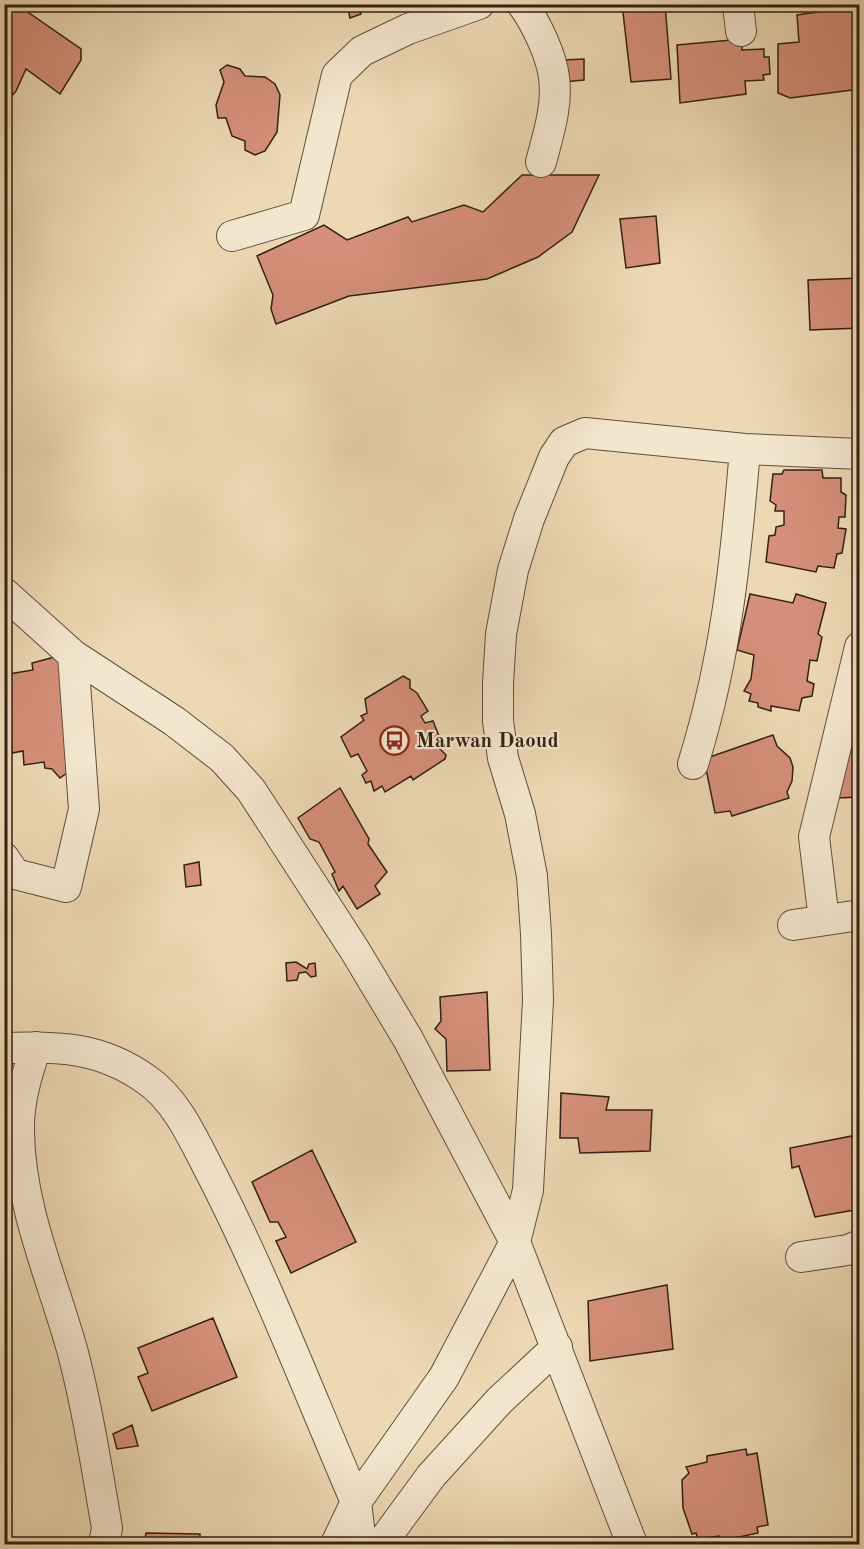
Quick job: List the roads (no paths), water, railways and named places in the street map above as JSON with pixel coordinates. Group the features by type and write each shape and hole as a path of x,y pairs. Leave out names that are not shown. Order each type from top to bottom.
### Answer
{"street":[{"path":"232,236 304,215 337,75 362,51 408,29 479,4"},
{"path":"522,4 534,19 554,77 552,121 541,162"},
{"path":"336,1545 356,1502 444,1377 515,1242 528,1190 538,1000 532,876 520,814 503,758 498,721 501,634 513,570 529,519 555,457 564,442 585,433 745,449 860,454"},
{"path":"693,764 720,666 730,609 745,449"},
{"path":"4,593 73,655 174,721 222,758 251,790 354,949 408,1039 515,1242 632,1545"},
{"path":"824,920 814,837 860,647"},
{"path":"4,858 15,874 66,886 84,809 73,655"},
{"path":"793,925 860,915"},
{"path":"36,1047 24,1082 19,1131 25,1196 73,1352 90,1427 107,1528 104,1545"},
{"path":"4,1048 67,1048 111,1058 149,1081 184,1121 244,1239 356,1502 361,1545"},
{"path":"801,1257 848,1250 860,1245"},
{"path":"381,1545 431,1476 499,1401 557,1347"}],"place":[{"name":"Marwan Daoud","path":"395,741"}]}
